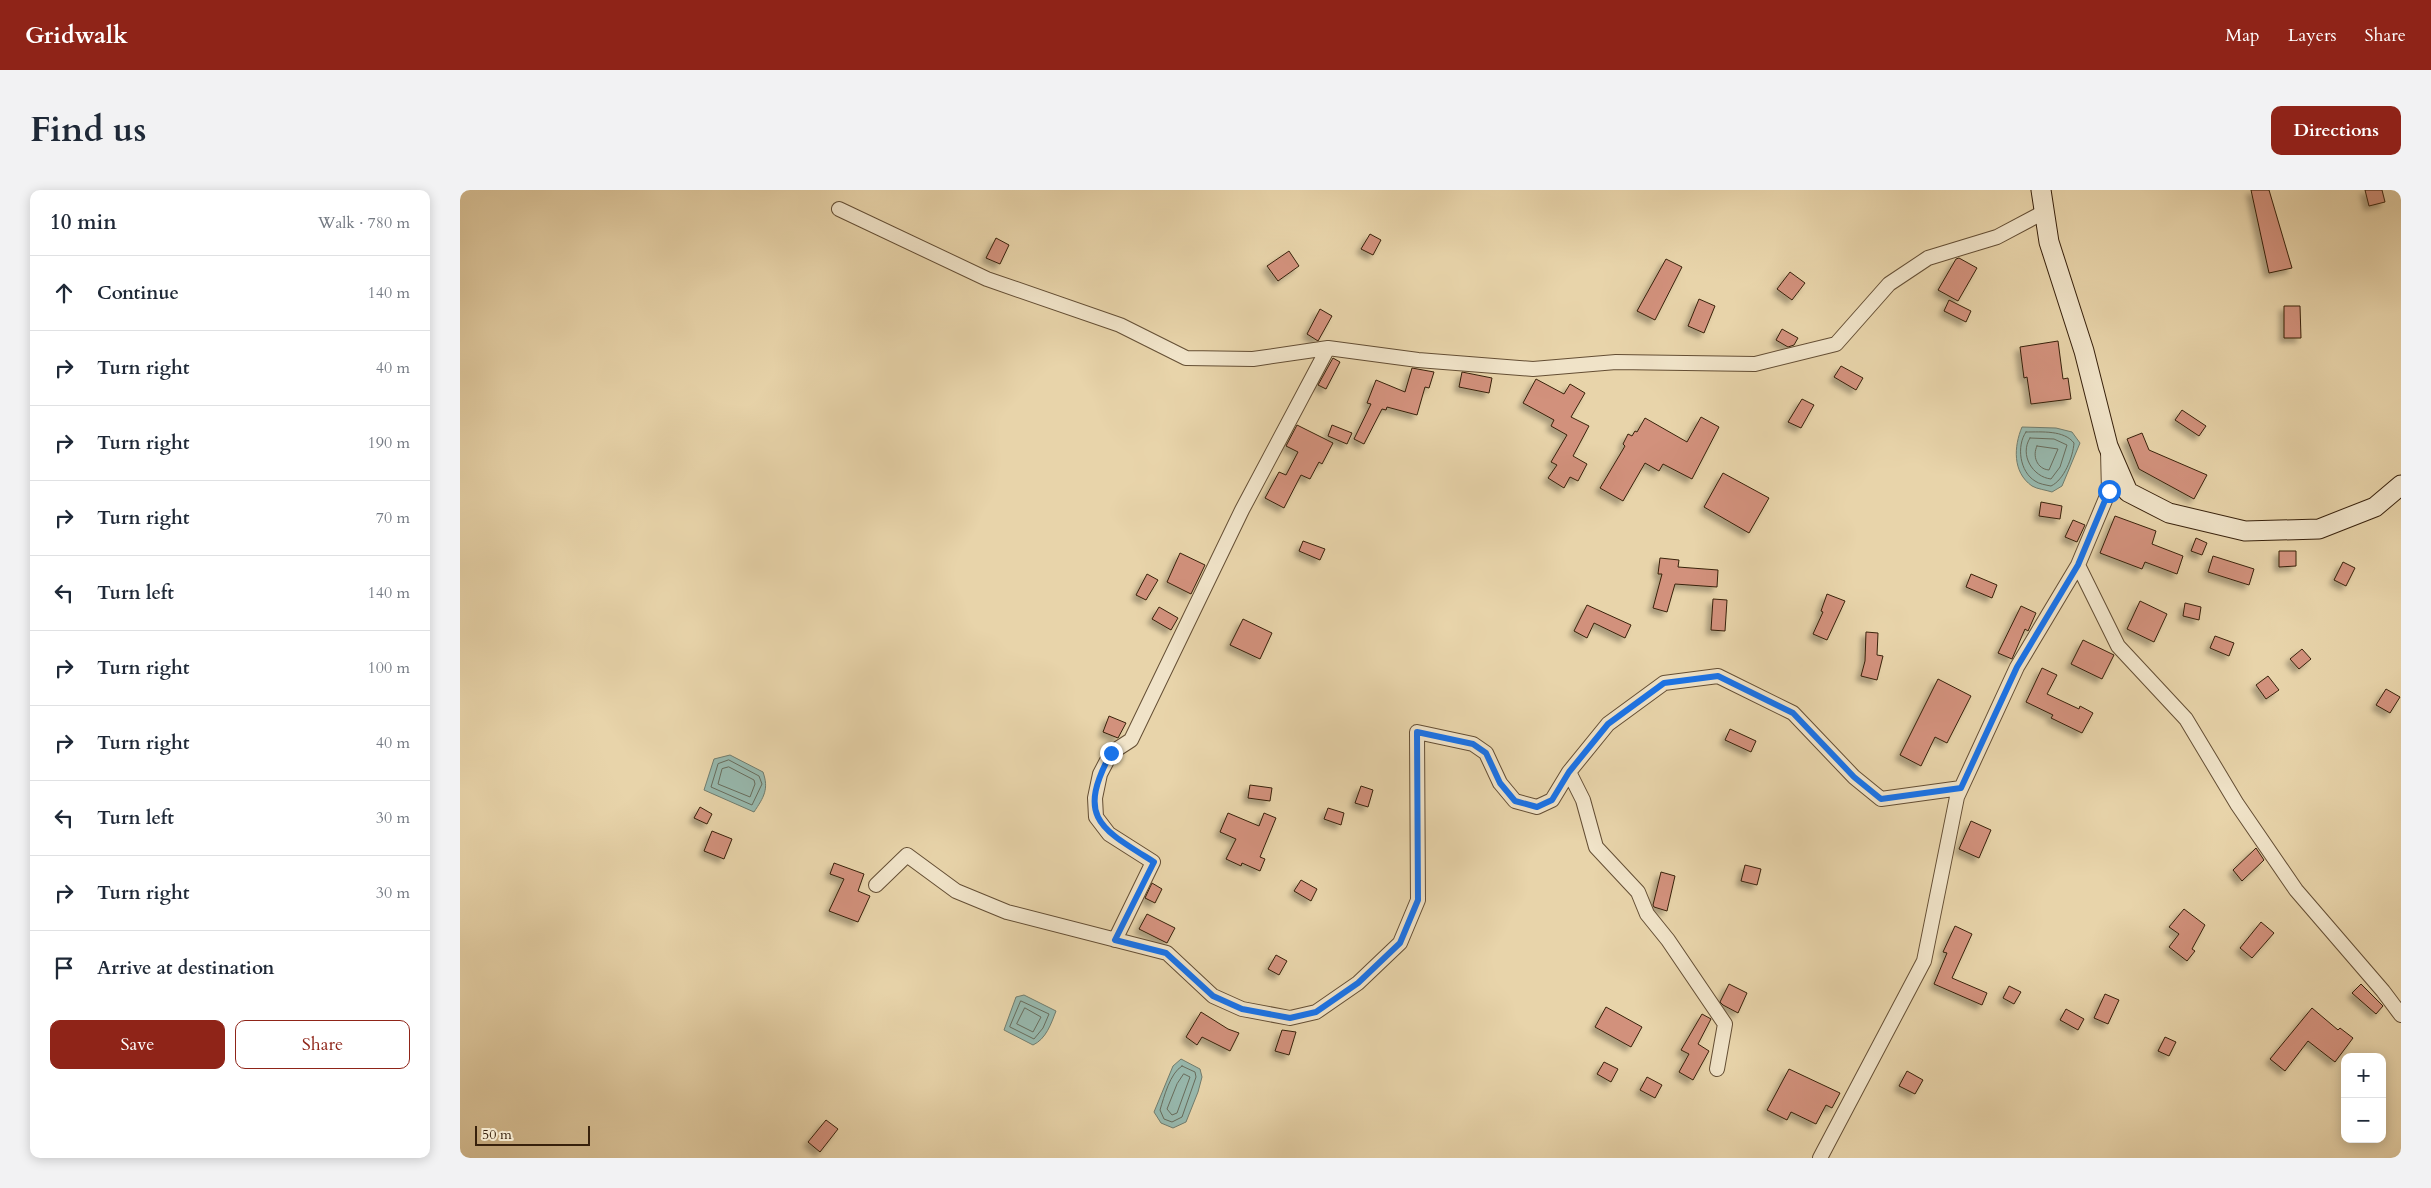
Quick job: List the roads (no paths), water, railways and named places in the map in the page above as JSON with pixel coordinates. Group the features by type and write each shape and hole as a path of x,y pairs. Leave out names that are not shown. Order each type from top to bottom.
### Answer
{"main road":[{"path":"2041,190 2049,242 2084,351 2108,446 2128,492 2169,513 2245,531 2319,529 2375,507 2401,486"}],"street":[{"path":"838,209 987,278 1120,325 1186,358 1253,359 1328,348 1418,360 1533,369 1616,362 1755,364 1836,344 1889,284 1928,258 1997,237 2044,212"},
{"path":"1115,940 1154,862 1109,834 1096,817 1095,798 1100,774 1111,753 1131,740 1242,510 1328,348"},
{"path":"1820,1158 1924,961 1957,797 2017,667 2078,565 2109,491 2108,446"},
{"path":"2078,565 2118,646 2186,719 2237,804 2296,890 2401,1015"},
{"path":"876,886 907,855 956,891 1007,912 1166,953 1213,996 1242,1009 1290,1018 1316,1012 1358,983 1400,943 1418,900 1417,732 1473,744 1486,753 1500,783 1515,801 1537,807 1552,800 1569,772 1608,724 1664,683 1718,676 1793,713 1854,777 1881,799 1961,788"},
{"path":"1569,772 1583,800 1596,846 1638,892 1647,914 1668,940 1724,1024 1717,1069"}],"water":[{"path":"2022,427 2056,428 2072,432 2080,443 2062,486 2052,492 2032,486 2021,474 2016,458 2016,450"},
{"path":"730,755 763,772 766,783 764,793 754,812 704,790 714,759"},
{"path":"1024,995 1056,1011 1045,1035 1033,1045 1004,1030 1016,997"},
{"path":"1181,1059 1200,1069 1202,1077 1186,1122 1173,1128 1161,1123 1154,1112 1173,1066"}]}
